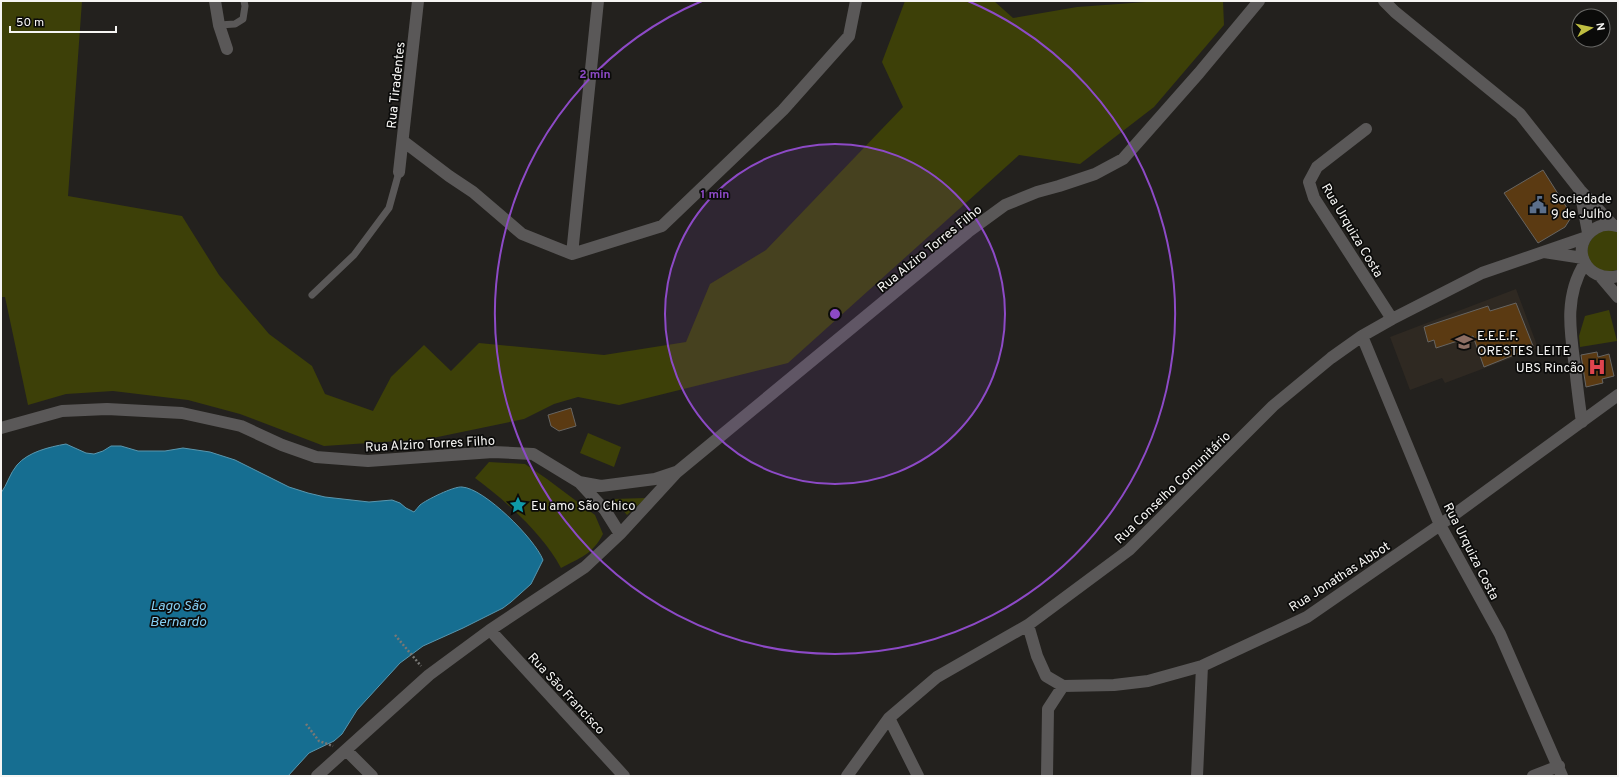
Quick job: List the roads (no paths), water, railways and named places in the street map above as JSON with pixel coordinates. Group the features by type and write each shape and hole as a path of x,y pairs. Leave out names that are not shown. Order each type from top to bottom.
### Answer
{"street":[{"path":"215,1 219,25 227,49"},
{"name":"Rua Tiradentes","path":"399,172 418,1"},
{"path":"572,254 598,1"},
{"path":"402,141 473,192 522,234 572,254 662,226 783,110 848,36 856,1"},
{"name":"Rua Alziro Torres Filho","path":"317,776 429,675 490,630 585,568 620,534 677,472 968,232 1005,206 1037,192 1095,174 1123,159 1198,74 1259,1"},
{"path":"1384,1 1395,12 1520,114 1580,190 1615,226"},
{"name":"Rua Urquiza Costa","path":"1366,129 1317,167 1309,182 1314,198 1392,319"},
{"path":"1580,190 1586,235 1582,250 1584,261 1591,272 1601,277 1610,278 1618,276"},
{"name":"Rua Conselho Comunitário","path":"847,776 889,718 937,677 1028,625 1130,550 1273,406 1331,358 1362,336 1392,319 1482,273 1586,235 1598,227 1615,226"},
{"name":"Rua Conselho Comunitário","path":"1541,252 1584,261"},
{"path":"1582,422 1569,319 1577,275 1584,261"},
{"path":"1601,277 1618,297"},
{"name":"Rua Urquiza Costa","path":"1362,336 1440,525 1500,634 1560,771"},
{"name":"Rua Jonathas Abbot","path":"1063,686 1114,685 1148,681 1202,666 1307,617 1440,525 1618,395"},
{"name":"Rua Alziro Torres Filho","path":"1,428 62,412 107,409 182,413 241,426 282,445 316,457 368,461 493,452 534,454 579,482 605,510 620,534"},
{"path":"579,482 601,486 655,479 677,472"},
{"path":"1028,625 1037,656 1046,676 1063,686 1048,709 1047,776"},
{"name":"Rua São Francisco","path":"490,630 624,776"},
{"path":"1197,776 1202,666"},
{"path":"889,718 918,776"},
{"path":"346,750 372,776"},
{"path":"1533,776 1560,771"}],"lane":[{"path":"219,25 235,24 242,19 244,1"},
{"path":"312,295 354,255 389,208 399,172"}],"water":[{"name":"Lago São Bernardo","path":"66,444 86,453 94,454 111,446 121,446 138,451 165,451 183,448 210,452 235,460 289,487 308,493 325,497 369,502 392,500 414,512 420,505 434,497 458,487 462,487 483,496 508,516 530,540 543,560 531,584 503,608 423,646 400,663 357,710 342,734 334,741 309,753 288,776 1,776 1,493 10,475 22,460 33,453"}],"place":[{"name":"Sociedade 9 de Julho","path":"1538,205"},
{"name":"E.E.E.F. ORESTES LEITE","path":"1464,342"},
{"name":"UBS Rincão","path":"1597,367"},
{"name":"Eu amo São Chico","path":"518,505"}]}
